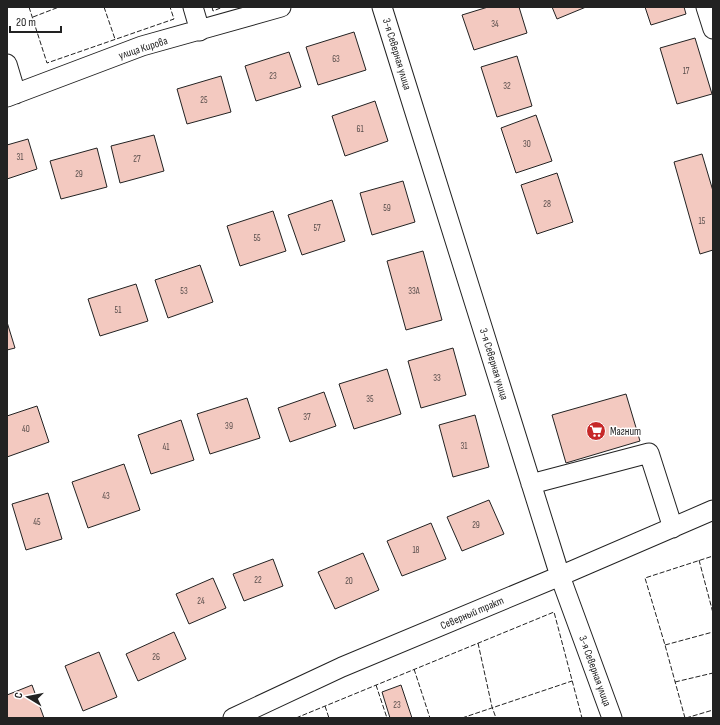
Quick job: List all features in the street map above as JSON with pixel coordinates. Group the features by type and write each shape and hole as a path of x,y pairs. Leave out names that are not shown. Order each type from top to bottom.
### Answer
{"street":[{"path":"192,7 200,31"},
{"name":"улица Кирова","path":"12,96 142,46 200,31 281,7"},
{"name":"3-я Северная улица","path":"382,7 560,576 612,718"},
{"path":"706,7 713,29"},
{"path":"7,64 12,96"},
{"path":"531,484 649,453 673,528"},
{"name":"Северный тракт","path":"233,718 342,667 713,510"}],"building":[{"path":"488,7 519,7 527,33 474,50 462,15"},
{"path":"552,7 586,7 557,19"},
{"path":"645,7 684,7 686,14 651,25"},
{"path":"354,32 366,70 318,85 306,47"},
{"path":"695,38 712,94 677,104 660,48"},
{"path":"289,52 301,87 256,101 245,66"},
{"path":"517,56 532,106 497,117 481,67"},
{"path":"221,76 231,112 187,124 177,89"},
{"path":"375,101 388,141 345,156 332,116"},
{"path":"536,115 552,161 516,173 501,128"},
{"path":"154,135 164,171 120,183 111,146"},
{"path":"28,139 37,169 7,179 7,145"},
{"path":"97,148 107,187 61,199 50,161"},
{"path":"702,154 713,191 713,250 700,254 674,162"},
{"path":"557,173 573,222 537,234 521,185"},
{"path":"403,181 415,222 372,235 360,193"},
{"path":"332,200 345,241 302,255 288,215"},
{"path":"273,211 286,251 240,266 227,226"},
{"path":"423,251 442,320 406,330 387,261"},
{"path":"200,265 213,302 168,318 155,280"},
{"path":"136,284 148,321 100,336 88,299"},
{"path":"7,322 15,348 7,350"},
{"path":"453,348 466,395 421,408 408,361"},
{"path":"387,369 401,414 354,429 339,384"},
{"path":"324,392 336,426 290,442 278,408"},
{"path":"626,394 640,441 566,463 552,415"},
{"path":"247,398 260,438 210,454 197,414"},
{"path":"37,406 49,442 7,457 7,416"},
{"path":"475,415 489,467 453,477 439,425"},
{"path":"181,420 194,460 151,474 138,435"},
{"path":"124,464 140,510 88,528 72,482"},
{"path":"48,493 62,539 26,550 12,504"},
{"path":"489,500 504,534 462,551 447,517"},
{"path":"431,523 446,559 402,576 387,541"},
{"path":"363,553 379,590 335,609 318,572"},
{"path":"273,559 283,586 244,601 233,574"},
{"path":"213,578 226,608 189,624 176,594"},
{"path":"174,632 186,659 138,681 126,654"},
{"path":"99,652 117,697 83,711 65,666"},
{"path":"32,685 44,718 7,718 7,695"},
{"path":"401,685 412,718 390,718 382,692"}],"fence":[{"path":"29,7 47,63 174,19 170,7"},
{"path":"33,17 59,7"},
{"path":"104,7 115,39"},
{"path":"212,7 213,11 223,7"},
{"path":"685,718 645,578 713,556"},
{"path":"699,560 713,613"},
{"path":"296,718 554,612 582,718"},
{"path":"665,645 713,632"},
{"path":"478,643 492,707 496,718"},
{"path":"414,669 430,718"},
{"path":"675,682 713,673"},
{"path":"462,718 572,681"},
{"path":"376,685 387,718"},
{"path":"325,706 329,718"},
{"path":"686,718 713,710"}],"place":[{"name":"Магнит","path":"596,431"}]}
